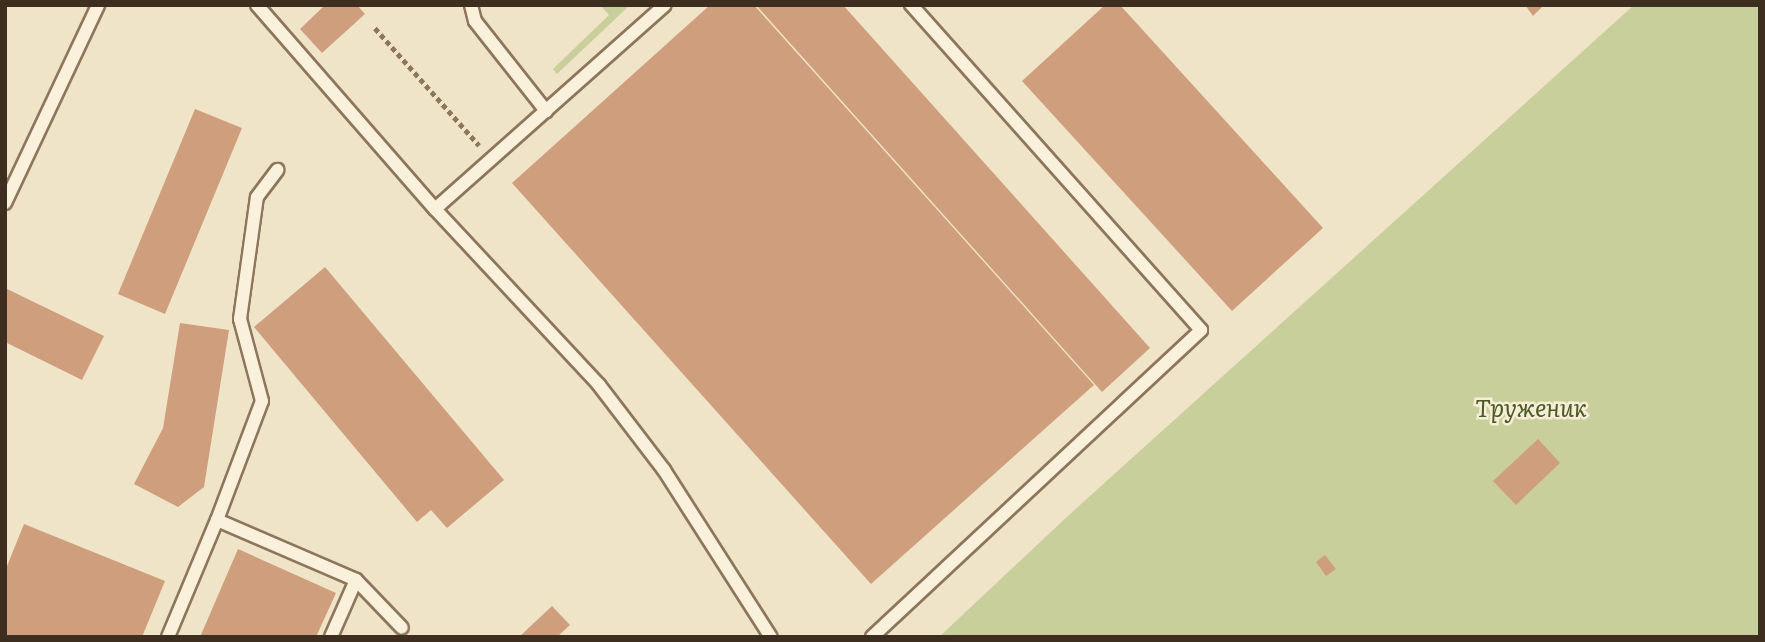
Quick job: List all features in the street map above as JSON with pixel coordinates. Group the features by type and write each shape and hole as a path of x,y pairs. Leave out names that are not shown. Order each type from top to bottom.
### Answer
{"lane":[{"path":"5,204 98,5"},
{"path":"257,5 435,209 599,386 664,470 771,637"},
{"path":"471,5 475,21 482,31 546,111"},
{"path":"435,209 665,5"},
{"path":"872,637 1201,330 911,5"},
{"path":"168,637 217,520 262,401 240,319 257,197 277,170"},
{"path":"217,520 356,580 402,628"},
{"path":"331,637 356,580"}],"path":[{"path":"375,28 492,160"}],"green space":[{"path":"600,5 630,5 557,74 553,69 609,15"},
{"name":"Труженик","path":"1634,5 1760,5 1760,637 939,637 1070,514"}],"building":[{"path":"325,5 357,5 365,14 322,53 300,29"},
{"path":"710,5 754,5 1094,385 871,584 512,183"},
{"path":"756,5 843,5 1150,348 1102,392"},
{"path":"1105,5 1120,5 1323,228 1232,311 1022,81"},
{"path":"1525,5 1544,5 1533,16"},
{"path":"195,109 242,128 165,314 118,294"},
{"path":"325,267 504,480 447,528 431,510 417,522 254,327"},
{"path":"5,288 104,336 82,380 5,342"},
{"path":"180,323 229,330 204,487 178,507 134,484 163,428"},
{"path":"1538,439 1560,463 1516,505 1493,481"},
{"path":"24,524 165,581 142,637 5,637 5,571"},
{"path":"238,549 336,593 316,637 200,637"},
{"path":"1325,555 1336,569 1326,576 1316,562"},
{"path":"552,606 570,625 557,637 519,637"}]}
